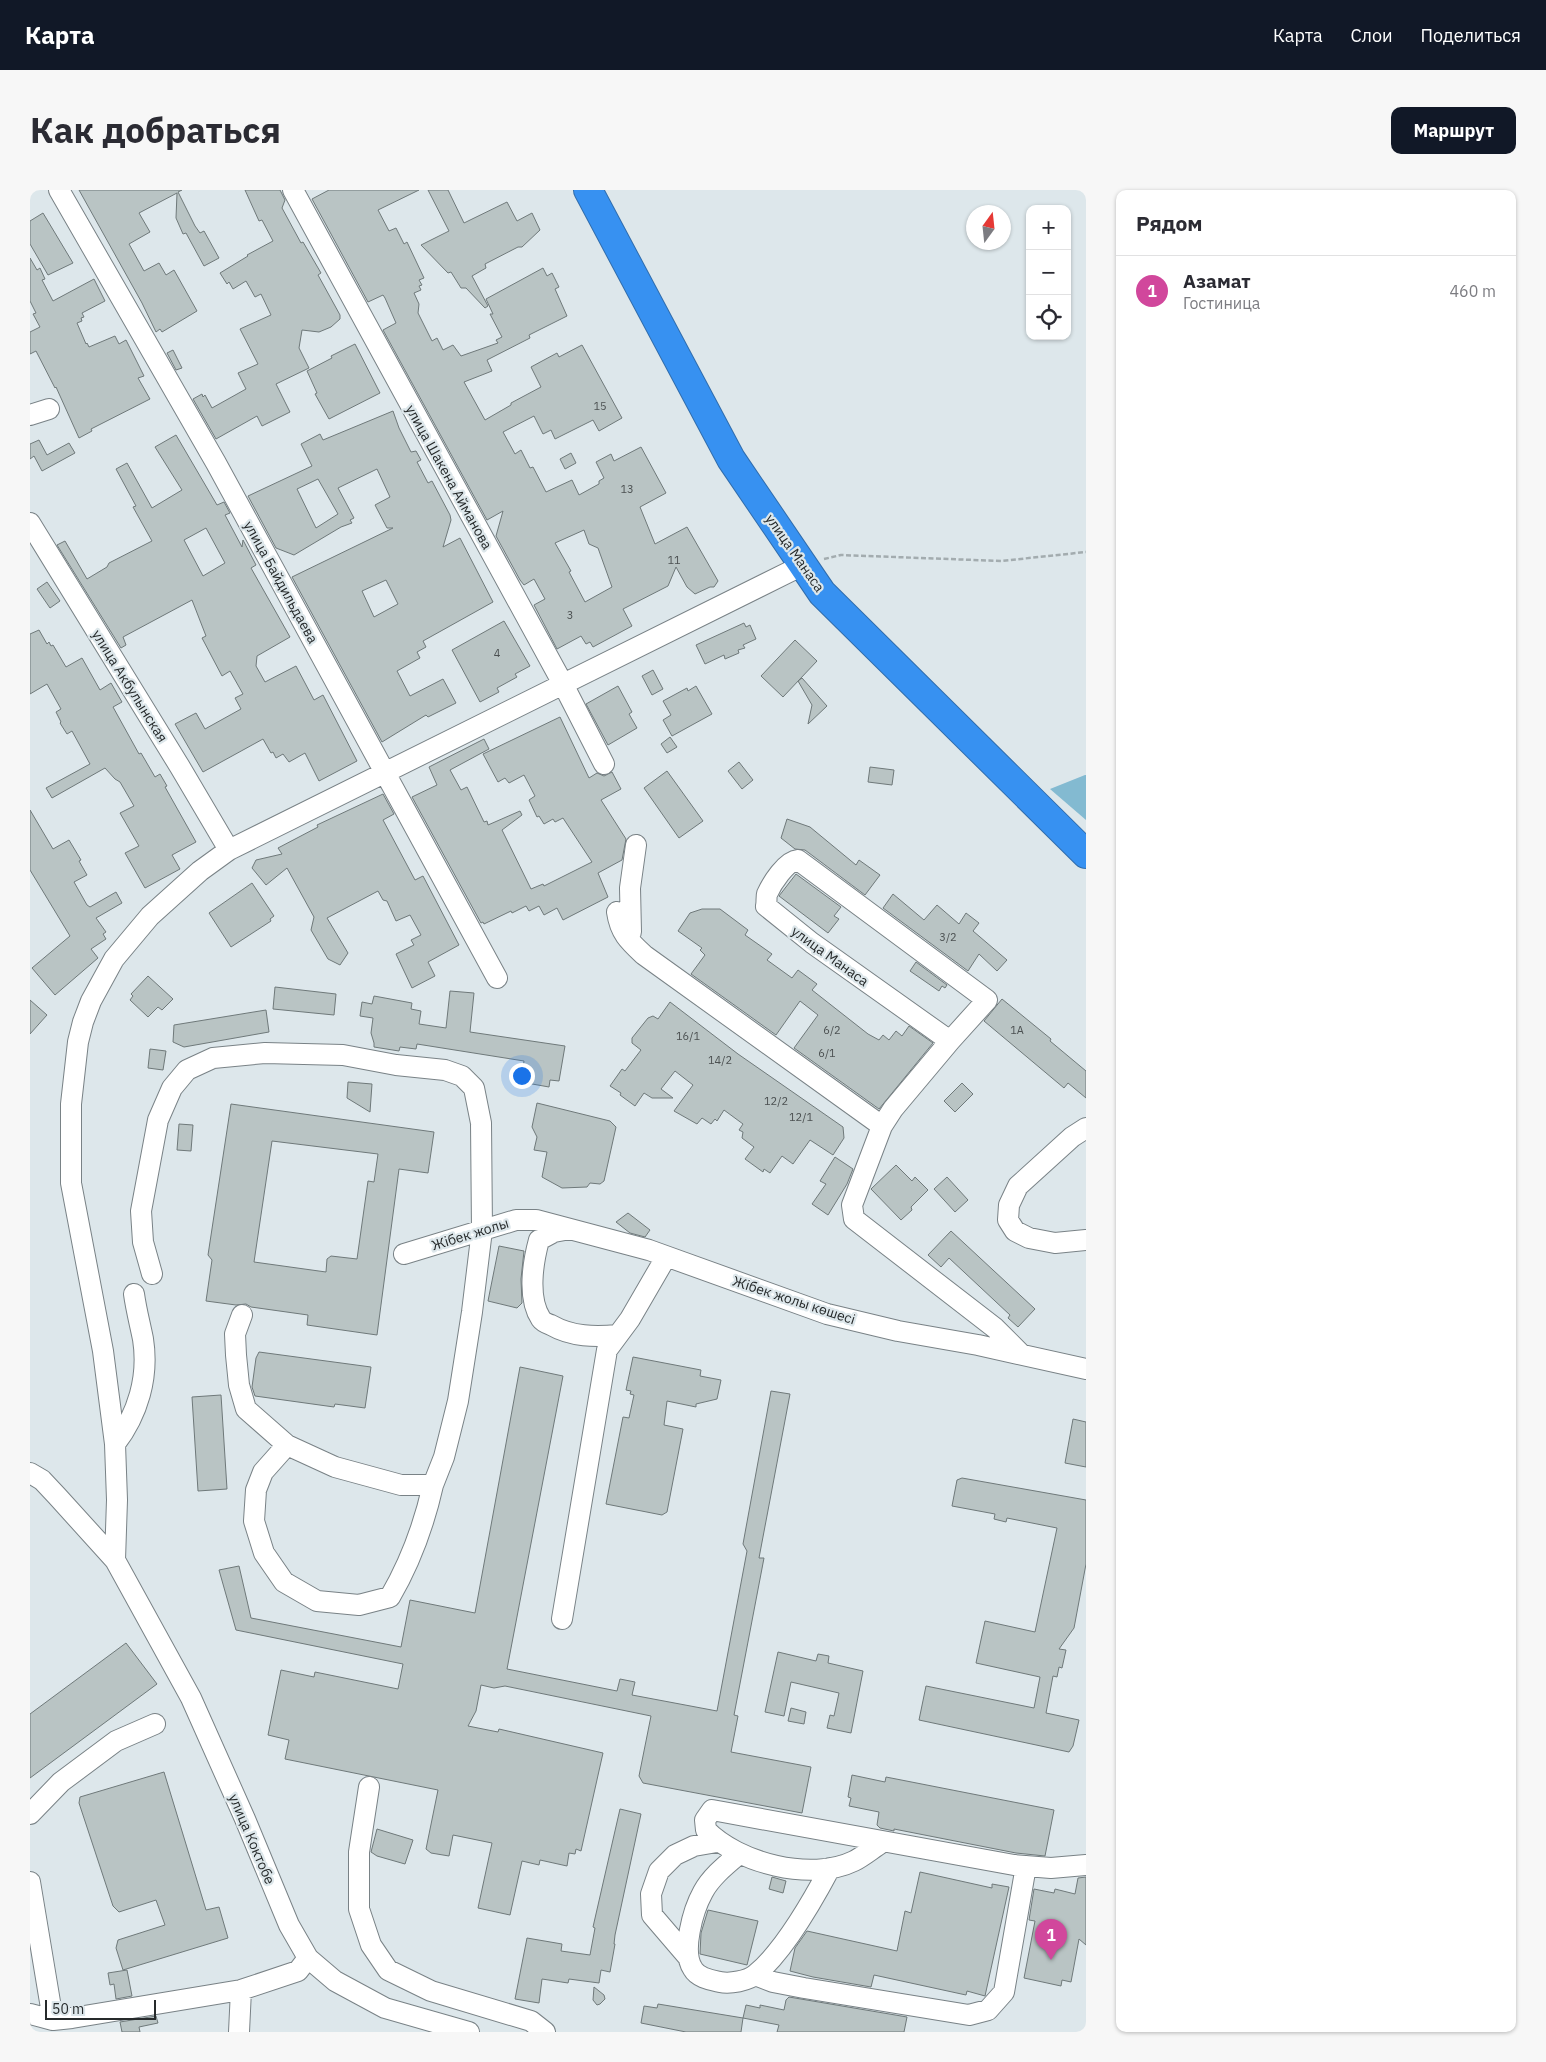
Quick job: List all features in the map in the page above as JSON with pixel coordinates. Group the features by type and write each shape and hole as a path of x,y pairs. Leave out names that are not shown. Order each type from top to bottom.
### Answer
{"highway":[{"name":"улица Манаса","path":"588,190 731,459 822,594 1086,854"}],"street":[{"name":"улица Байдильдаева","path":"59,190 216,463 497,978"},
{"name":"улица Шакена Айманова","path":"293,190 563,684 604,764"},
{"name":"улица Акбулынская","path":"30,523 229,850"},
{"path":"115,1560 116,1444 104,1351 71,1183 71,1104 78,1042 91,1001 114,959 150,916 200,871 229,850 803,565"},
{"path":"632,944 630,888 636,846"},
{"name":"улица Манаса","path":"798,860 987,1000 950,1041 812,943 766,906 767,894 785,866 792,861 798,860"},
{"path":"617,912 619,926 632,944 671,976 882,1126"},
{"path":"950,1041 893,1109 882,1126 852,1205 854,1219 995,1328 1021,1354"},
{"path":"152,1274 143,1242 141,1210 158,1120 172,1088 187,1070 213,1058 265,1053 343,1055 396,1065 445,1070 462,1076 474,1088 481,1123 482,1230 458,1401 444,1457 433,1485 427,1512 411,1557 390,1597 359,1605 317,1602 284,1582 264,1554 254,1521 256,1490 263,1472 287,1445"},
{"path":"1086,1128 1018,1186 1009,1205 1008,1220 1015,1231 1029,1238 1054,1243 1086,1240"},
{"name":"Жібек жолы","path":"404,1254 516,1220 536,1220"},
{"name":"Жібек жолы көшесі","path":"536,1220 666,1257 827,1314 898,1331 1021,1354 1086,1370"},
{"path":"570,1229 554,1232 539,1240 533,1263 533,1296 542,1320 562,1332 613,1342"},
{"path":"562,1619 613,1342 630,1318 666,1257"},
{"path":"116,1444 129,1427 139,1400 144,1368 143,1340 134,1294"},
{"path":"242,1315 236,1334 236,1355 239,1386 246,1409 287,1445 335,1467 401,1485 433,1485"},
{"path":"30,1473 42,1480 115,1560"},
{"name":"улица Коктобе","path":"115,1560 191,1698 245,1819 288,1925 308,1958 335,1981 385,2008 469,2032"},
{"path":"30,1814 61,1782 116,1741 155,1724"},
{"path":"369,1786 360,1852 359,1909 372,1945 388,1970 431,1991 532,2021 545,2032"},
{"path":"883,1842 854,1862 830,1868 805,1870 778,1866 739,1854 717,1842 706,1830 705,1820 712,1810 1026,1866 1051,1868 1086,1865"},
{"path":"717,1842 694,1846 675,1855 659,1871 651,1894 652,1914 688,1957 693,1970 706,1979 728,1983 754,1975 784,1941 819,1890 830,1868"},
{"path":"688,1957 689,1936 703,1892 722,1868 739,1854"},
{"path":"754,1975 781,1983 969,2015 988,2010 1004,1992 1026,1866"},
{"path":"30,1882 53,2020"},
{"path":"30,2014 53,2020 241,1990 298,1971 308,1958"},
{"path":"239,2032 241,1990"}],"path":[{"path":"803,565 841,555 1001,562 1086,552"}],"shaded area":[{"path":"1086,775 1086,820 1050,789"}],"building":[{"path":"79,190 182,190 178,192 195,226 200,233 204,231 219,258 204,266 186,233 183,234 176,218 177,193 139,213 150,232 129,244 144,271 159,263 166,275 174,270 197,311 162,332 160,329 156,332 142,303"},
{"path":"245,190 280,190 285,200 282,208 301,243 303,242 321,273 318,275 340,315 340,319 331,327 319,332 302,330 299,348 309,368 276,384 290,412 262,426 257,416 216,439 193,399 202,394 203,397 205,395 212,408 246,389 238,373 258,364 240,329 271,315 261,294 255,297 246,281 233,289 229,282 227,284 220,273 273,241 262,220 259,221"},
{"path":"329,190 419,190 378,210 389,231 396,228 404,244 407,242 424,278 419,280 422,285 419,286 421,290 414,293 419,304 418,313 432,341 437,338 443,350 453,345 461,356 498,343 496,340 502,337 490,314 493,314 486,299 543,268 547,276 552,273 559,287 555,289 567,316 529,335 530,338 487,360 492,371 464,382 485,420 541,387 531,367 557,353 559,357 582,345 622,418 599,431 593,420 555,439 551,430 543,434 534,416 503,432 515,454 521,450 530,468 533,467 546,492 572,480 579,495 599,484 599,481 604,478 596,462 611,454 614,461 641,447 666,493 640,507 655,544 687,527 718,581 714,587 695,594 687,587 676,567 668,586 623,609 632,626 593,647 590,642 586,644 581,636 557,649 534,605 545,599 534,579 524,585 520,580 496,536 503,511 487,520 383,330 396,323 385,298 383,295 368,302 312,199","holes":["584,530 589,544 598,548 612,587 585,602 569,572 571,571 555,543"]},
{"path":"428,190 448,190 464,223 507,202 517,221 532,213 540,230 522,247 518,247 485,264 486,268 472,276 488,306 485,308 466,288 461,288 451,272 448,273 421,245 449,231"},
{"path":"43,213 73,263 48,275 30,244 30,221"},
{"path":"30,258 37,270 40,268 45,279 42,280 53,301 94,279 105,301 82,313 84,317 81,318 82,321 77,323 86,344 89,347 115,336 119,344 126,340 144,376 138,378 150,399 91,429 92,431 79,438 56,387 36,351 30,354 30,332 40,327 33,314 36,313 30,301"},
{"path":"355,344 380,393 329,419 315,394 317,393 307,371"},
{"path":"173,350 182,368 176,370 167,353"},
{"path":"393,411 411,452 416,451 421,460 417,462 428,483 432,481 450,515 451,520 443,547 460,538 493,602 423,641 426,647 417,652 420,658 397,671 410,696 443,679 456,703 428,717 426,715 382,742 292,577 393,528 387,528 375,505 390,497 377,469 338,488 354,518 350,520 352,523 341,527 294,555 276,548 248,496 312,466 301,444 320,434 323,440","holes":["318,479 338,514 316,528 297,489","386,580 398,604 374,617 362,591"]},
{"path":"176,435 217,505 224,502 230,513 225,515 242,547 243,540 256,565 251,568 290,637 257,656 256,666 265,682 296,666 314,700 323,695 357,761 319,781 305,753 289,762 283,754 276,758 263,739 203,772 175,724 196,713 205,729 241,709 235,698 243,694 230,671 222,676 202,638 206,636 192,600 123,637 126,645 121,648 57,545 65,541 87,579 107,567 109,563 152,541 133,507 136,506 116,469 127,463 152,508 182,490 155,447","holes":["206,528 225,563 203,576 184,540"]},
{"path":"39,440 47,455 69,443 75,453 42,471 34,456 30,459 30,444"},
{"path":"571,453 576,463 565,469 560,459"},
{"path":"47,582 60,601 50,608 37,589"},
{"path":"504,621 530,666 515,674 517,677 497,688 499,692 480,702 452,650"},
{"path":"744,623 746,627 750,625 756,639 743,645 745,648 738,650 739,653 725,659 724,655 705,664 696,645"},
{"path":"39,630 47,644 49,642 51,646 53,645 66,667 82,658 100,690 111,683 122,702 113,707 139,754 141,753 155,777 160,774 167,786 165,787 196,842 172,855 180,869 145,888 125,853 139,846 120,813 134,806 120,782 105,768 52,798 46,788 90,764 72,731 67,734 60,723 56,712 61,709 47,684 30,694 30,634"},
{"path":"795,640 817,661 783,697 761,676"},
{"path":"653,670 663,689 652,695 642,676"},
{"path":"802,678 827,706 808,724 812,705 798,681"},
{"path":"618,686 632,712 629,714 637,728 608,745 586,704"},
{"path":"696,686 712,714 672,736 663,720 671,715 663,701 687,688 688,691"},
{"path":"560,717 589,778 597,773 604,776 612,772 621,789 601,800 626,839 622,860 598,873 608,897 563,920 557,908 544,915 539,906 529,911 526,906 484,924 483,922 481,923 412,797 437,785 429,767 484,739 489,749 450,770 461,790 467,787 484,822 487,821 488,825 520,811 522,815 502,830 531,889 543,884 544,886 592,862 563,818 555,822 553,819 544,824 539,816 537,817 529,800 535,796 524,775 509,783 505,778 498,782 483,754"},
{"path":"670,737 677,747 667,753 661,744"},
{"path":"739,762 753,780 742,789 728,771"},
{"path":"870,767 894,770 892,785 868,782"},
{"path":"667,771 703,821 679,838 644,788"},
{"path":"383,794 394,814 383,820 415,880 423,876 459,945 428,962 435,976 412,988 396,954 414,945 411,940 421,935 410,915 396,921 387,901 383,900 378,891 327,918 348,953 340,965 328,959 311,930 314,917 287,868 266,885 252,868 256,860 282,854 278,848 318,827 317,825"},
{"path":"30,810 53,849 69,840 81,860 79,861 87,875 74,882 87,905 90,907 116,892 122,903 96,918 106,932 103,934 106,939 91,949 98,958 55,995 32,968 70,936 30,870"},
{"path":"787,819 810,827 856,865 859,860 880,875 865,895 805,850 795,849 781,838"},
{"path":"796,874 841,907 834,916 839,919 828,933 779,896"},
{"path":"252,883 274,916 270,919 271,921 231,947 209,913"},
{"path":"893,894 924,920 937,905 959,924 966,913 979,923 973,931 1007,960 997,971 979,954 968,971 883,908"},
{"path":"702,909 720,909 748,930 745,935 772,954 767,960 792,978 798,970 817,984 812,990 868,1034 879,1040 883,1035 889,1040 896,1031 902,1036 909,1026 933,1043 879,1109 794,1048 818,1015 800,1001 776,1035 691,974 705,955 700,950 702,948 678,931 690,913"},
{"path":"916,962 947,985 945,988 942,986 939,991 910,971"},
{"path":"148,976 173,999 162,1010 158,1007 148,1017 130,1000 133,996 131,994"},
{"path":"275,987 336,994 334,1015 273,1009"},
{"path":"450,991 474,993 470,1032 565,1046 559,1081 550,1080 549,1087 521,1082 524,1061 417,1044 416,1049 400,1047 399,1051 374,1047 371,1033 373,1018 360,1016 362,1002 372,1004 374,996 412,1003 411,1009 421,1011 419,1024 446,1028"},
{"path":"1002,999 1051,1039 1050,1041 1086,1071 1086,1098 1068,1083 1064,1088 984,1021"},
{"path":"30,1000 47,1015 30,1034"},
{"path":"670,1002 738,1054 843,1127 844,1138 833,1155 810,1140 793,1164 782,1156 770,1173 764,1169 763,1172 745,1159 754,1147 742,1138 743,1132 739,1130 743,1124 724,1110 717,1121 715,1119 711,1124 702,1118 697,1124 674,1111 693,1085 675,1071 661,1089 673,1098 652,1098 644,1093 635,1106 610,1086 622,1069 625,1071 641,1050 632,1043 632,1038 648,1018 653,1016 658,1019"},
{"path":"266,1010 269,1032 184,1047 173,1042 174,1025"},
{"path":"150,1049 166,1051 163,1070 148,1068"},
{"path":"348,1082 372,1084 370,1112 347,1098"},
{"path":"962,1083 973,1094 955,1112 944,1101"},
{"path":"537,1103 610,1121 616,1127 604,1181 600,1184 590,1183 587,1187 562,1188 542,1177 547,1152 534,1150 537,1137 532,1127"},
{"path":"231,1104 434,1132 428,1173 399,1169 377,1335 307,1325 308,1315 251,1307 246,1304 236,1305 206,1301 212,1260 208,1255","holes":["272,1141 378,1154 374,1182 368,1181 357,1259 331,1256 327,1259 326,1272 254,1262"]},
{"path":"179,1124 193,1125 191,1151 177,1150"},
{"path":"835,1157 853,1169 847,1184 828,1215 812,1204 826,1184 820,1181"},
{"path":"896,1165 912,1181 915,1177 928,1190 901,1220 871,1189"},
{"path":"947,1177 968,1200 955,1212 934,1189"},
{"path":"628,1213 650,1230 645,1237 630,1233 616,1222"},
{"path":"951,1231 1035,1309 1018,1327 1008,1318 1010,1315 949,1258 941,1267 928,1255"},
{"path":"499,1246 524,1251 521,1279 522,1303 517,1308 488,1301"},
{"path":"259,1352 371,1367 365,1408 335,1404 334,1407 255,1396 252,1387 256,1358"},
{"path":"633,1357 701,1370 700,1376 721,1380 717,1399 696,1404 696,1407 667,1401 664,1425 683,1429 667,1512 662,1515 606,1504 623,1417 629,1418 634,1395 630,1394 631,1391 626,1390"},
{"path":"520,1367 563,1376 507,1669 617,1691 620,1679 635,1682 632,1695 717,1711 747,1551 743,1544 771,1391 790,1394 759,1558 764,1558 734,1715 738,1716 731,1752 811,1767 802,1813 643,1783 639,1776 651,1716 505,1686 494,1688 481,1685 476,1711 468,1726 498,1732 499,1729 603,1753 581,1851 576,1849 575,1854 569,1853 567,1866 540,1860 539,1865 522,1861 510,1915 478,1908 492,1843 453,1835 449,1856 431,1853 426,1849 438,1790 285,1759 289,1740 268,1735 281,1670 314,1677 315,1672 398,1689 403,1664 236,1630 219,1570 239,1566 251,1618 401,1647 410,1600 475,1613"},
{"path":"221,1395 227,1489 198,1491 192,1397"},
{"path":"1073,1419 1086,1422 1086,1467 1065,1463"},
{"path":"962,1478 1086,1500 1086,1564 1074,1628 1059,1649 1066,1650 1062,1668 1059,1667 1057,1677 1053,1676 1046,1713 1079,1720 1073,1746 1069,1752 919,1720 926,1686 1034,1708 1040,1677 976,1663 985,1621 1035,1632 1057,1528 1007,1518 1006,1522 994,1519 995,1514 952,1506 957,1480"},
{"path":"126,1643 157,1684 30,1778 30,1714"},
{"path":"778,1652 816,1661 818,1654 829,1656 828,1663 863,1671 851,1733 827,1728 830,1715 834,1716 839,1693 791,1682 784,1716 765,1712"},
{"path":"791,1708 806,1712 804,1724 788,1721"},
{"path":"164,1772 206,1910 219,1907 228,1938 123,1970 116,1948 118,1940 165,1925 156,1900 119,1912 113,1906 79,1803 80,1797"},
{"path":"852,1775 885,1782 886,1777 1054,1810 1045,1856 1016,1853 894,1829 894,1831 880,1828 877,1825 879,1812 849,1806 851,1798 848,1797"},
{"path":"620,1809 641,1814 615,1935 610,1972 601,1970 599,1983 569,1979 568,1983 542,1979 539,2003 515,1999 527,1938 562,1944 561,1951 590,1955 595,1928 593,1927"},
{"path":"377,1829 413,1840 405,1864 377,1856 371,1852"},
{"path":"920,1872 992,1888 992,1884 1009,1887 985,1996 967,1991 966,1995 874,1975 871,1987 790,1971 795,1948 807,1931 897,1951 905,1911 911,1913"},
{"path":"772,1877 786,1881 783,1893 769,1889"},
{"path":"1086,1877 1086,1945 1079,1939 1071,1982 1062,1980 1061,1986 1024,1978 1035,1921 1029,1920 1034,1889 1054,1893 1055,1889 1075,1894 1078,1878"},
{"path":"708,1910 758,1921 747,1965 700,1954 701,1933"},
{"path":"127,1970 132,1996 116,1999 114,1984 110,1985 108,1973"},
{"path":"594,1987 604,1995 605,1999 597,2005 593,2000"},
{"path":"789,1997 907,2017 904,2032 777,2032 779,2025 743,2018 746,2005 760,2008 760,2005 784,2010 786,2000"},
{"path":"658,2004 743,2018 741,2032 686,2032 641,2023 644,2006 657,2008"},
{"path":"156,2016 158,2023 139,2027 140,2032 122,2032 120,2022"}],"place":[{"name":"Азамат","path":"1051,1960"}]}
